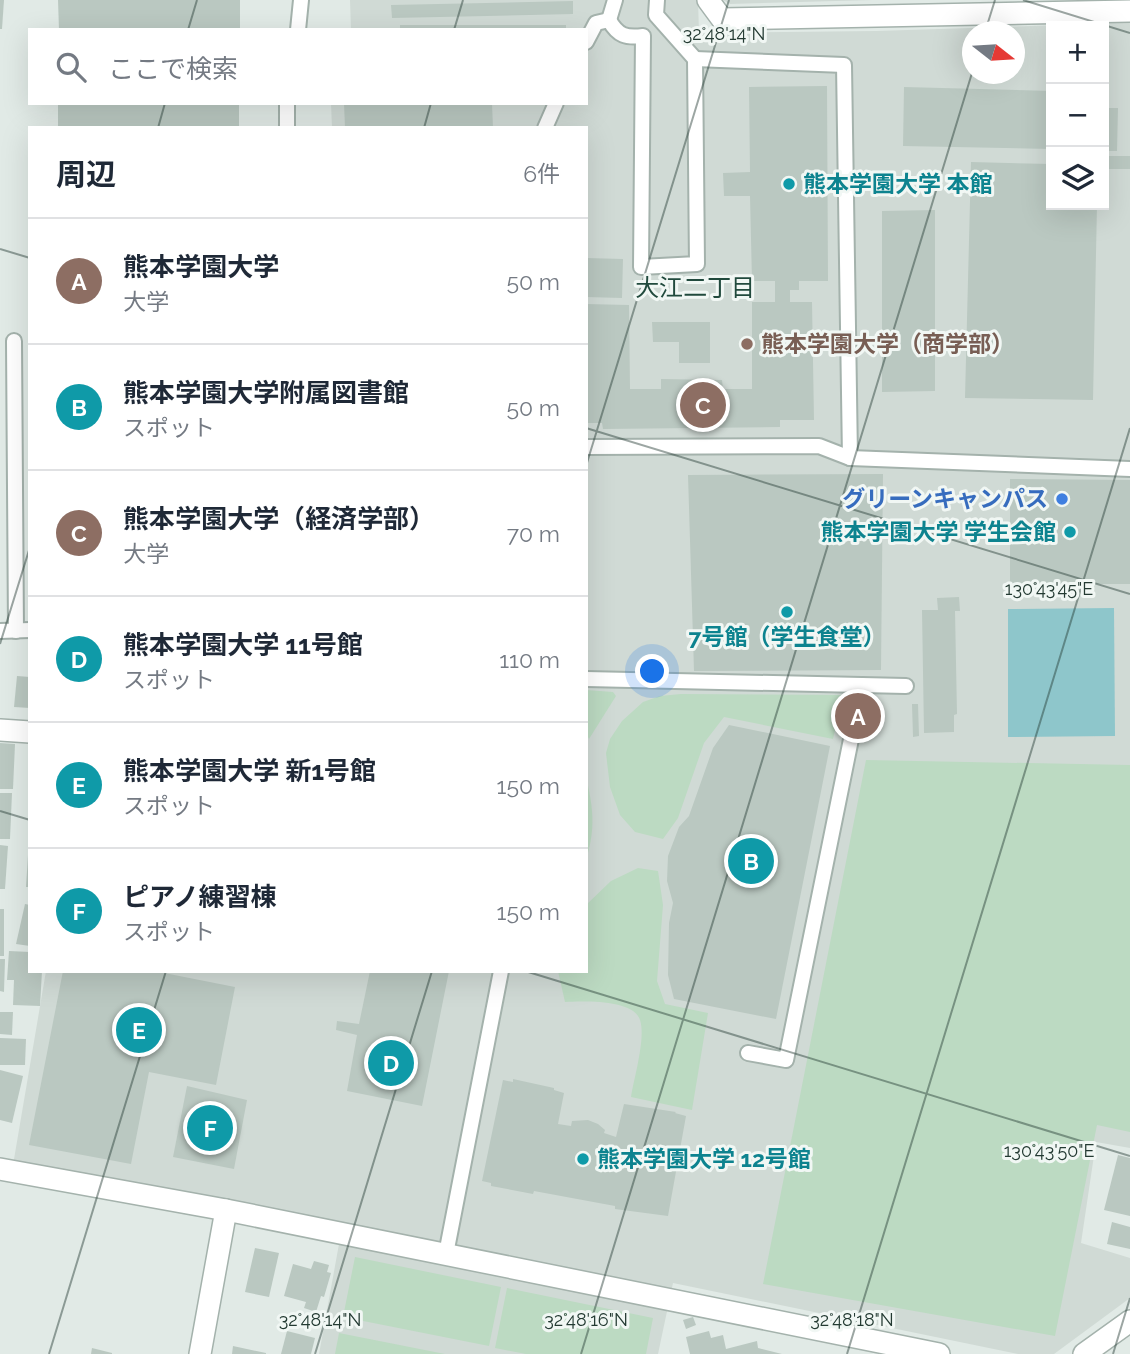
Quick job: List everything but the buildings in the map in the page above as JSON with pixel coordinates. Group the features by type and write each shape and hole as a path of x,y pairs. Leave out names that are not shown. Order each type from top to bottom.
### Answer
{"street":[{"path":"708,0 722,19 1130,11"},
{"path":"0,730 28,732"},
{"path":"0,1168 226,1210 939,1354"},
{"path":"200,1354 226,1210"},
{"path":"1084,1354 1130,1321"}],"lane":[{"path":"298,28 301,0"},
{"path":"615,0 609,20 614,30 627,38 643,36"},
{"path":"657,8 695,59 697,264 641,267 643,36 657,8"},
{"path":"588,38 596,23 609,20"},
{"path":"695,59 845,65 850,458"},
{"path":"287,105 287,126"},
{"path":"546,126 554,105"},
{"path":"0,631 23,630 14,341"},
{"path":"588,447 819,446 850,458 1130,469"},
{"path":"588,679 906,686"},
{"path":"748,1053 786,1060 862,685"},
{"path":"446,1254 501,973"}],"shaded area":[{"path":"350,0 698,0 699,33 962,28 962,84 1025,84 1025,26 1046,25 1046,210 1109,210 1109,21 1092,21 1092,0 1130,0 1130,1148 1096,1142 1081,1243 1130,1258 1130,1298 1054,1354 1018,1354 673,1283 658,1354 319,1354 341,1233 12,1171 46,973 588,973 588,126 332,126 331,105 588,105 588,28 351,28"},
{"path":"723,0 873,0 730,4"}],"green space":[{"path":"588,690 613,692 616,696 589,739"},
{"path":"843,695 833,739 724,717 704,743 678,818 663,839 635,832 620,815 610,787 606,753 610,739 622,721 643,702 660,696"},
{"path":"866,760 1130,765 1130,1132 1097,1125 1055,1336 763,1284"},
{"path":"588,787 592,818 588,851"},
{"path":"638,868 658,871 663,905 657,981 665,1004 708,1013 692,1110 631,1097 641,1047 640,1020 636,1013 628,1008 607,1003 565,1002 558,973 588,973 588,903 611,881"},
{"path":"355,1257 501,1287 489,1346 343,1317"},
{"path":"507,1288 653,1318 646,1354 526,1354 495,1348"},
{"path":"339,1333 445,1354 335,1354"}],"water":[{"path":"1114,608 1115,736 1008,737 1008,609"}],"place":[{"name":"熊本学園大学 本館","path":"789,184"},
{"name":"熊本学園大学（商学部）","path":"747,344"},
{"name":"熊本学園大学（経済学部）","path":"703,405"},
{"name":"グリーンキャンパス","path":"1062,499"},
{"name":"熊本学園大学 学生会館","path":"1070,532"},
{"name":"7号館（学生食堂）","path":"787,612"},
{"name":"熊本学園大学","path":"858,716"},
{"name":"熊本学園大学附属図書館","path":"751,861"},
{"name":"熊本学園大学 新1号館","path":"139,1030"},
{"name":"熊本学園大学 11号館","path":"391,1063"},
{"name":"ピアノ練習棟","path":"210,1128"},
{"name":"熊本学園大学 12号館","path":"583,1159"}],"district":[{"name":"大江二丁目","path":"695,288"}]}
